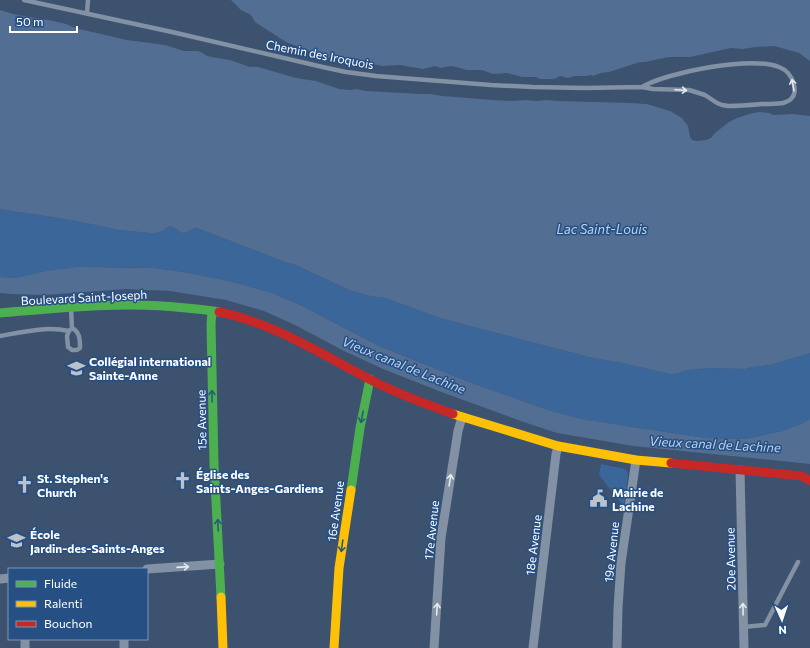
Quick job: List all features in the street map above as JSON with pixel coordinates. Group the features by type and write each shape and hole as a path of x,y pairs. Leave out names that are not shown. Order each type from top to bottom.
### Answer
{"street":[{"name":"Boulevard Saint-Joseph","path":"0,314 115,305 182,307 212,311 241,317 283,333 370,379 422,403 462,417 558,446 636,460 802,476 810,481"},
{"name":"15e Avenue","path":"212,311 214,464 223,648"},
{"name":"16e Avenue","path":"334,648 339,568 360,428 370,379"},
{"name":"17e Avenue","path":"434,648 441,538 458,431 462,417"},
{"name":"18e Avenue","path":"533,648 558,446"},
{"name":"19e Avenue","path":"617,648 621,563 636,460"},
{"name":"20e Avenue","path":"740,470 744,648"},
{"path":"148,569 220,564"}],"lane":[{"name":"Chemin des Iroquois","path":"24,0 180,33 354,73 492,85 585,88 642,87 653,89 689,90 705,95 717,103 728,106 781,103 791,100 795,91 793,80 786,71 772,65 762,63 736,64 704,68 656,81 642,87"},
{"path":"87,13 88,0"},
{"path":"0,336 28,331 59,328 70,329 71,308"},
{"path":"744,627 765,625 798,562"}],"shaded area":[{"path":"0,209 71,220 119,230 150,233 163,231 170,226 182,233 197,228 296,265 349,290 370,296 385,298 440,318 485,330 589,357 649,369 679,373 687,370 712,368 745,369 770,365 810,353 810,419 782,431 740,439 705,438 581,419 548,410 466,381 379,346 302,306 272,293 229,281 154,268 116,267 63,269 16,278 0,277"},
{"path":"601,464 625,469 627,471 628,475 624,507 599,475"}],"water":[{"path":"231,0 810,0 810,61 799,53 774,46 743,49 731,48 690,57 669,57 640,62 593,76 575,76 568,78 560,76 554,79 522,77 507,73 493,74 482,70 467,70 452,66 441,68 435,66 423,69 400,65 382,66 331,59 286,42 255,22 251,15 241,10"},
{"name":"Lac Saint-Louis","path":"0,10 13,14 66,24 75,28 127,40 165,45 184,51 198,51 211,57 230,60 250,67 258,67 296,78 316,81 339,89 431,94 510,101 546,100 647,104 670,111 682,118 688,126 690,137 692,140 697,141 711,138 729,122 753,113 759,112 773,115 793,114 810,116 810,353 770,365 745,369 712,368 687,370 671,374 589,357 485,330 440,318 385,298 370,296 349,290 296,265 197,228 182,233 170,226 163,231 150,233 119,230 71,220 0,209"},
{"name":"Vieux canal de Lachine","path":"79,267 154,268 229,281 272,293 302,306 379,346 466,381 548,410 581,419 705,438 740,439 782,431 810,419 810,464 633,446 557,433 444,393 383,369 264,311 226,300 170,291 126,289 44,295 0,293 0,277 16,278 47,271"}],"traffic: fast":[{"path":"0,313 116,305 163,306 219,312"},
{"path":"212,311 214,464 221,597"},
{"path":"351,490 360,428 370,379"}],"traffic: slow":[{"path":"453,414 558,446 636,460 671,463"},
{"path":"334,648 339,568 351,490"},
{"path":"221,597 223,648"}],"traffic: jam":[{"path":"219,312 240,317 281,333 388,388 453,414"},
{"path":"671,463 802,476 810,481"}],"place":[{"name":"Collégial international Sainte-Anne","path":"76,368"},
{"name":"Église des Saints-Anges-Gardiens","path":"183,481"},
{"name":"St. Stephen's Church","path":"24,485"},
{"name":"Mairie de Lachine","path":"599,499"},
{"name":"École Jardin-des-Saints-Anges","path":"17,541"}]}
